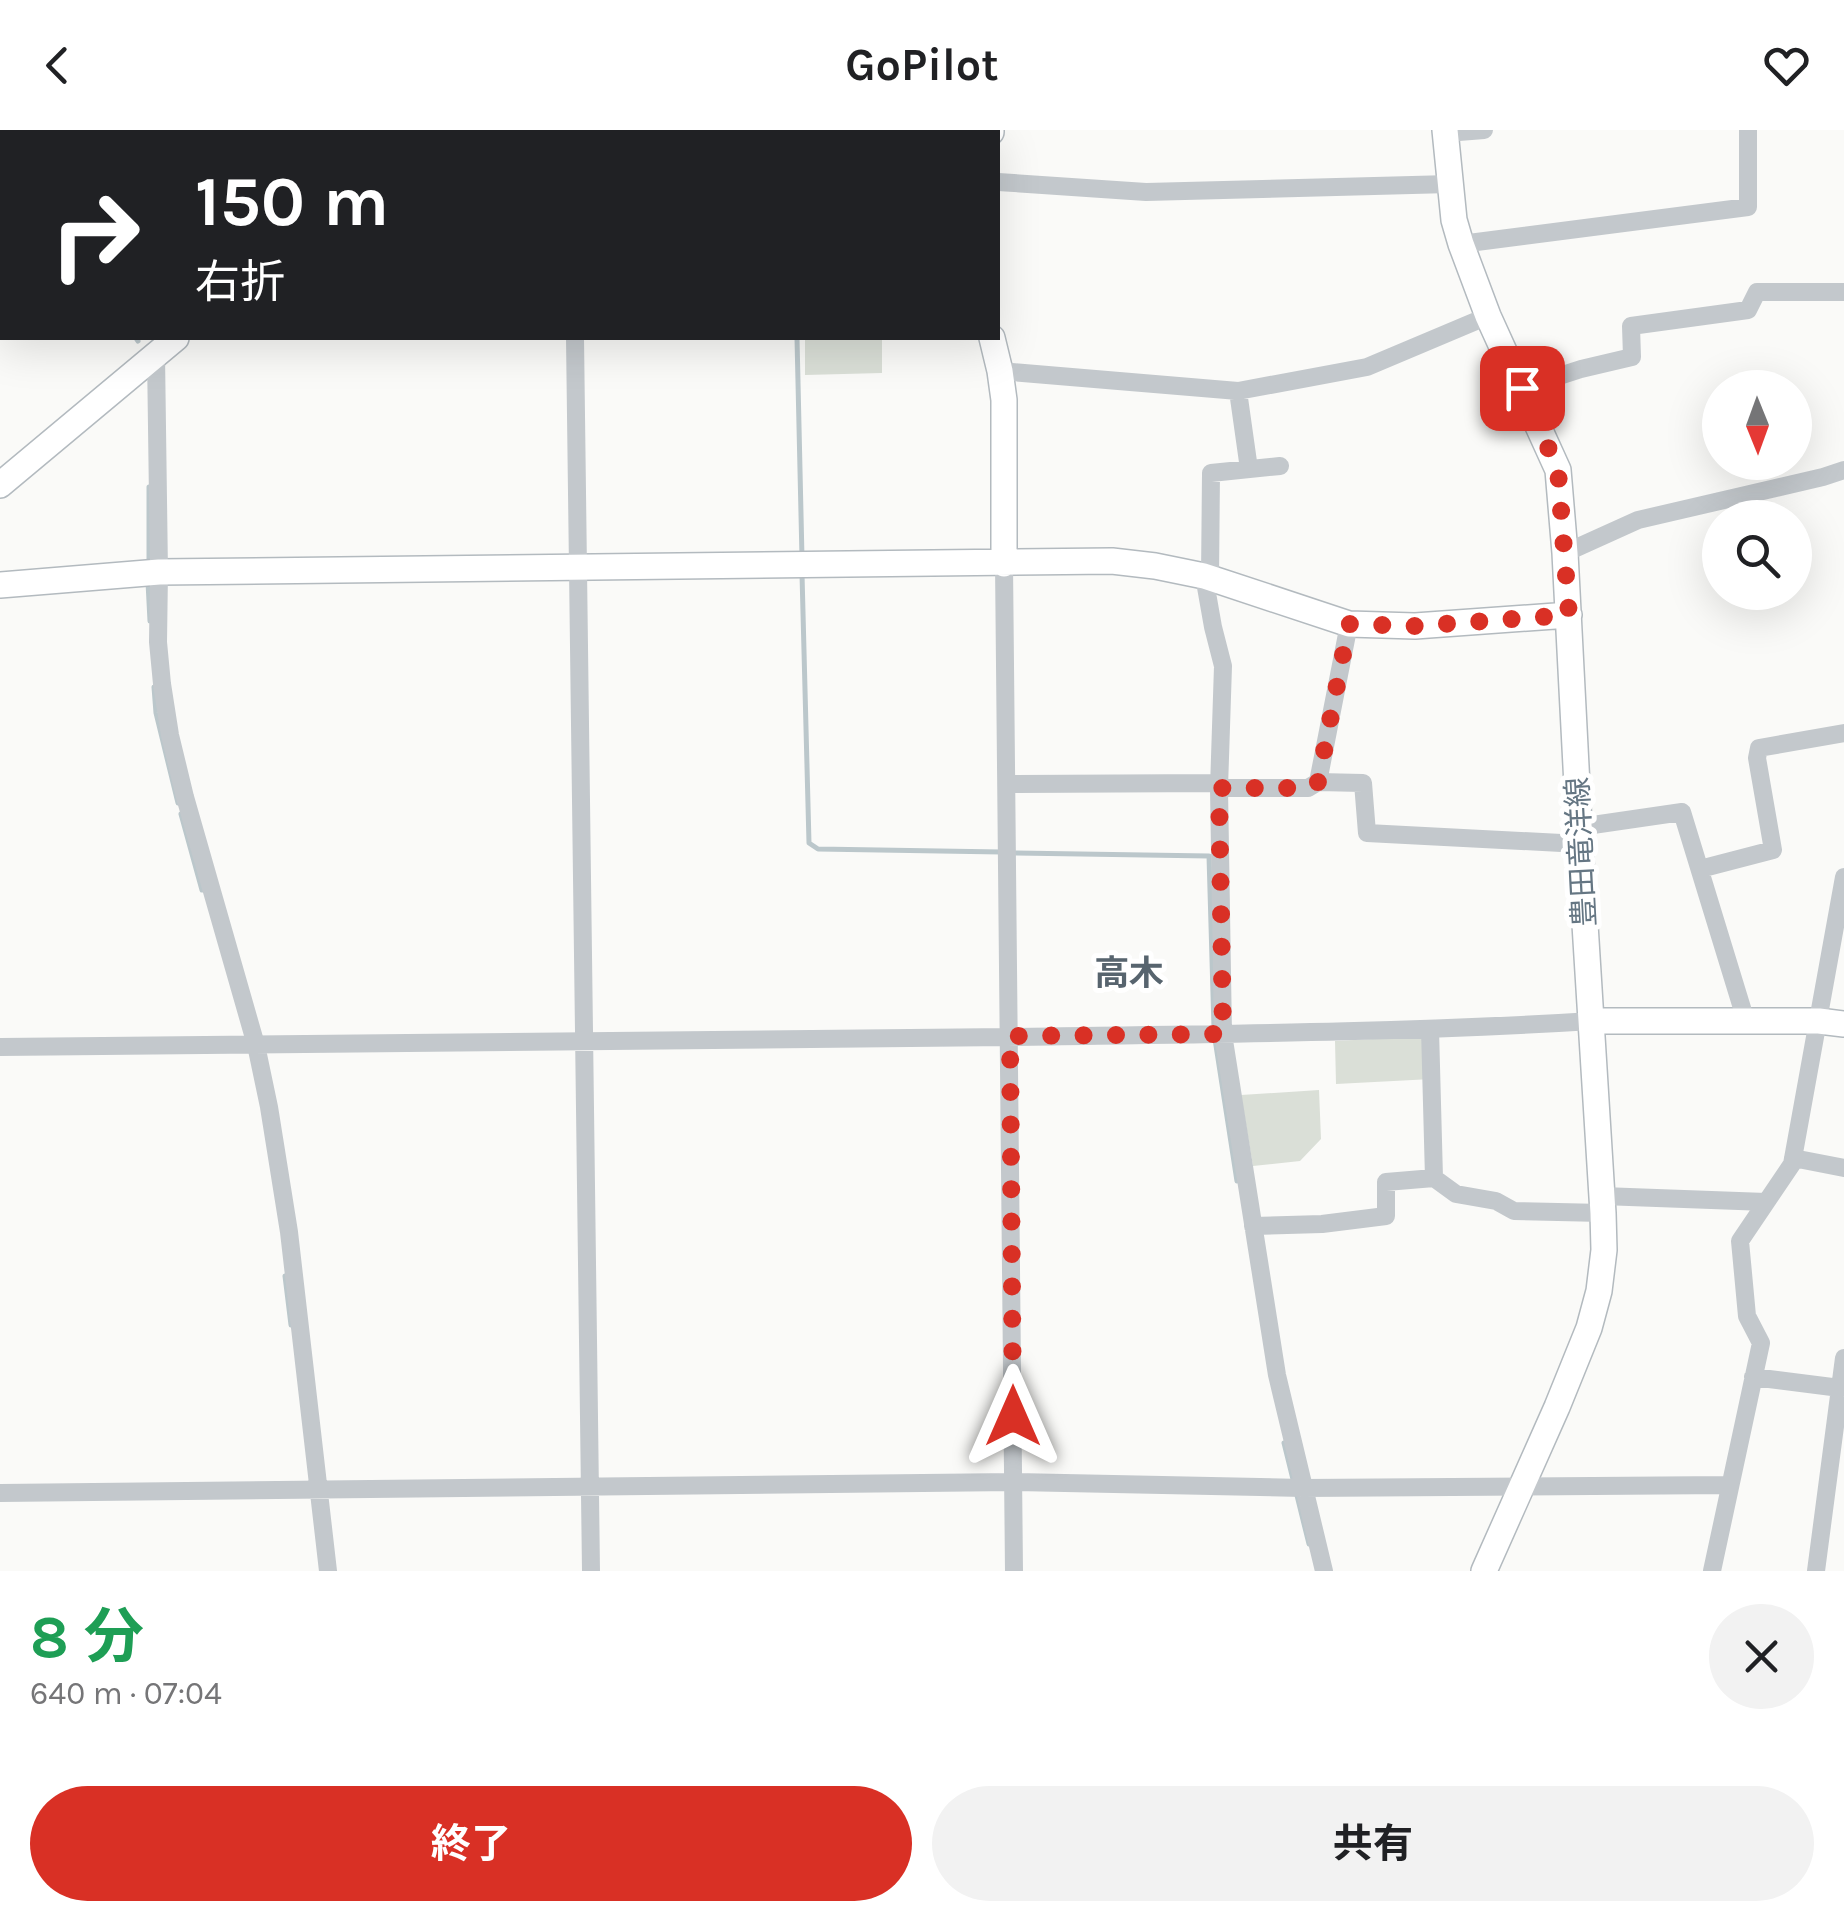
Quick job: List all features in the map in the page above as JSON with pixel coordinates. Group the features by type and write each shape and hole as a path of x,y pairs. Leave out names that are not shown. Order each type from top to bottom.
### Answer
{"street":[{"path":"1446,132 1484,130"},
{"path":"1461,244 1748,207 1748,130"},
{"name":"豊田竜洋線","path":"1446,132 1454,220 1461,244 1488,316 1558,470 1604,1250 1588,1328 1484,1571"},
{"path":"1000,182 1146,192 1450,184"},
{"path":"1522,388 1632,357 1631,326 1748,310 1757,292 1844,292"},
{"path":"1000,370 1238,391 1367,367 1488,316"},
{"path":"575,340 591,1571"},
{"path":"992,340 1004,400 1014,1571"},
{"path":"0,485 166,344"},
{"path":"166,344 158,642 170,735 256,1045 290,1232 328,1571"},
{"path":"1238,391 1249,469"},
{"path":"1280,466 1211,473 1207,577 1223,666 1219,785 1223,1034 1276,1375 1324,1571"},
{"path":"1565,553 1638,520 1844,470"},
{"path":"0,584 160,572 1112,561 1207,577 1349,624 1415,626 1569,615"},
{"path":"1318,782 1349,624"},
{"path":"1700,869 1772,850 1756,758 1759,748 1844,732"},
{"path":"1007,784 1308,788 1318,782 1363,782 1367,833 1579,836 1682,812 1746,1021"},
{"path":"1714,1571 1761,1343 1747,1316 1740,1240 1792,1164 1832,1022 1844,877"},
{"path":"0,1047 584,1044 1223,1034 1592,1021 1832,1022"},
{"path":"1430,1029 1434,1178"},
{"path":"1793,1158 1844,1168"},
{"path":"1253,1226 1322,1224 1386,1216 1386,1182 1434,1178 1456,1194 1496,1201 1514,1211 1602,1204 1766,1202"},
{"path":"1816,1571 1844,1358"},
{"path":"1753,1377 1840,1388"},
{"path":"0,1493 1014,1482 1303,1488 1730,1485"}],"shaded area":[{"path":"805,340 882,340 882,373 805,375"},
{"path":"1431,1036 1432,1079 1336,1084 1335,1041"},
{"path":"1319,1090 1321,1139 1300,1161 1253,1166 1241,1095"}],"waterway":[{"path":"797,340 802,558"},
{"path":"149,487 149,566"},
{"path":"802,574 809,843 818,849 1001,852"},
{"path":"148,582 150,621"},
{"path":"154,687 156,713 178,803"},
{"path":"181,814 202,890"},
{"path":"1012,853 1209,856 1214,1028"},
{"path":"1215,1039 1237,1181"},
{"path":"285,1276 291,1325"},
{"path":"1284,1443 1309,1544"}],"district":[{"name":"高木","path":"1129,973"}],"route":[{"path":"1013,1416 1010,1036 1223,1034 1219,788 1308,788 1318,782 1349,624 1415,626 1569,615 1558,470 1522,388"}]}
